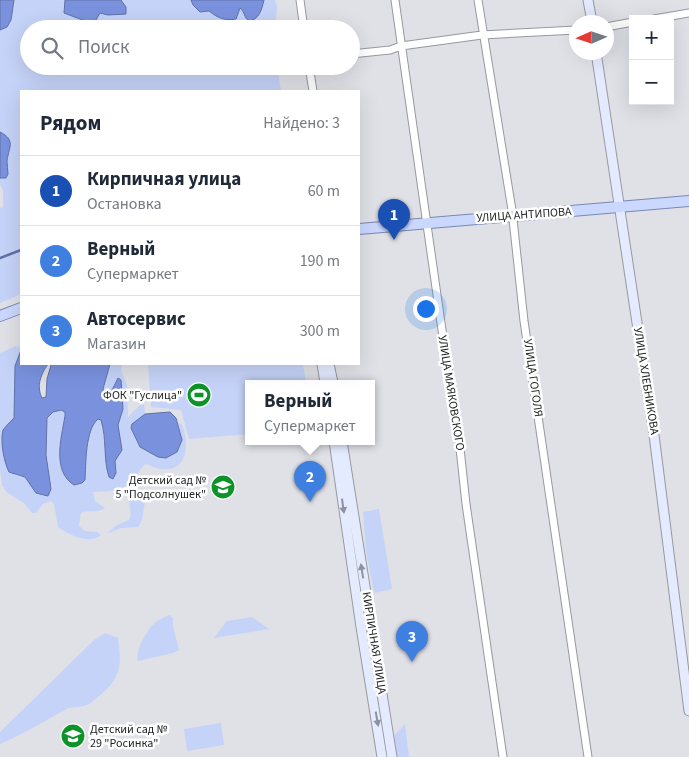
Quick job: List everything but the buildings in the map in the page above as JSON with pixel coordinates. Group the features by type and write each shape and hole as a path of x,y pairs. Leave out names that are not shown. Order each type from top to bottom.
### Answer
{"main road":[{"name":"УЛИЦА АНТИПОВА","path":"360,229 689,201"},
{"path":"0,316 20,308"}],"street":[{"path":"300,0 303,20"},
{"name":"УЛИЦА МАЯКОВСКОГО","path":"395,0 459,439 466,504 502,757"},
{"name":"УЛИЦА ГОГОЛЯ","path":"478,0 482,35 513,216 526,331 588,757"},
{"path":"588,0 591,15"},
{"path":"674,16 689,13"},
{"path":"614,26 629,23"},
{"path":"360,53 482,35 569,30"},
{"name":"УЛИЦА ХЛЕБНИКОВА","path":"597,60 654,435 689,711"},
{"path":"310,75 313,90"},
{"path":"322,365 325,380"},
{"path":"329,365 332,380"},
{"name":"КИРПИЧНАЯ УЛИЦА","path":"335,445 382,757"},
{"name":"КИРПИЧНАЯ УЛИЦА","path":"343,445 392,757"}],"shaded area":[{"path":"14,0 64,0 100,13 126,7 121,0 191,0 193,5 209,11 219,18 240,8 246,19 264,0 275,0 277,7 276,20 20,20 20,75 278,75 281,90 20,90 20,294 0,303 0,208 3,207 3,190 0,178 6,178 8,174 7,161 10,152 7,136 0,132 0,30 10,21"},
{"path":"16,346 20,347 15,366 14,418 3,430 17,476 25,477 36,493 51,489 45,431 48,417 60,410 65,412 65,416 60,445 85,480 88,439 94,424 98,419 102,420 109,477 114,479 116,473 115,461 122,450 118,425 123,409 121,380 117,378 111,392 105,398 103,390 110,365 123,365 121,370 127,385 128,417 140,405 144,405 145,414 135,421 180,428 178,423 182,424 186,448 182,462 170,469 160,469 145,464 124,487 112,491 93,492 95,501 105,508 99,511 81,513 79,526 85,531 97,532 101,535 96,538 79,538 58,527 54,504 51,501 43,504 36,513 32,513 24,503 6,492 2,485 0,470 0,353"},
{"name":"ФОК \"Гуслица\"","path":"148,365 303,365 306,380 245,380 245,434 189,439 181,410 151,407"},
{"path":"139,492 146,495 142,520 138,527 121,528 106,534 117,525 129,520 131,495"},
{"path":"379,509 392,589 374,593 366,551 363,512"},
{"path":"170,615 173,618 179,650 138,661 139,649 148,631 156,622"},
{"path":"252,617 269,629 214,638 227,621"},
{"path":"105,633 118,638 120,663 112,683 88,705 67,709 0,744 0,732 94,640"},
{"path":"221,723 224,745 187,751 184,729"},
{"path":"405,724 409,757 397,757 394,736"}],"water":[{"path":"0,0 14,0 11,20 7,27 0,30"},
{"path":"65,0 121,0 126,7 126,14 108,15 100,13 96,20 83,20 64,13"},
{"path":"191,0 264,0 258,16 252,20 246,18 240,8 236,19 232,20 218,17 209,11 200,12"},
{"path":"0,132 10,141 7,161 8,174 6,178 0,178"},
{"path":"20,353 20,365 47,365 40,380 39,389 42,398 46,397 47,379 51,365 110,365 103,389 105,398 111,392 118,378 121,380 123,409 118,425 122,450 115,461 116,473 113,479 109,477 107,470 103,427 101,420 98,419 88,439 85,480 74,485 67,479 60,463 60,444 65,416 65,412 61,410 53,412 47,418 46,455 51,489 48,496 36,493 25,477 9,472 3,452 2,435 3,430 14,418 15,366"},
{"path":"170,412 176,418 182,440 177,452 166,458 158,457 140,447 131,428 132,424 145,414"}],"waterway":[{"path":"0,258 20,250"}],"place":[{"name":"Кирпичная улица","path":"394,240"},
{"name":"ФОК \"Гуслица\"","path":"199,395"},
{"name":"Детский сад № 5 \"Подсолнушек\"","path":"223,487"},
{"name":"Верный","path":"310,502"},
{"name":"Автосервис","path":"412,662"},
{"name":"Детский сад № 29 \"Росинка\"","path":"73,736"}]}
